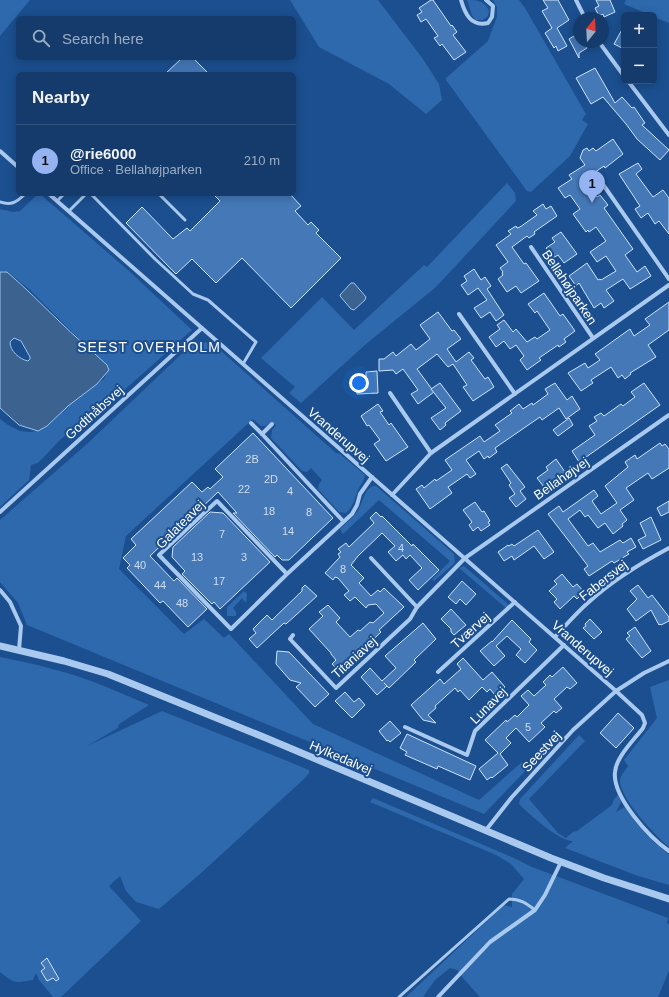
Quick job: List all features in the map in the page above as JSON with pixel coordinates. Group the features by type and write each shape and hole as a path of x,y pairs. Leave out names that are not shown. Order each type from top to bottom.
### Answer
{"street":[{"path":"461,0 464,10 470,19 477,24 488,23 493,12 493,6 486,0"},
{"path":"576,0 582,12"},
{"path":"603,48 621,72"},
{"path":"630,84 669,135"},
{"path":"0,151 16,164"},
{"path":"602,183 669,278"},
{"name":"Vranderupvej","path":"51,196 616,691"},
{"name":"Bellahøjparken","path":"531,247 593,338"},
{"name":"Bellahøjparken","path":"392,495 431,453 669,285"},
{"path":"459,314 515,394"},
{"name":"Godthåbsvej","path":"0,512 202,328"},
{"path":"390,393 431,453"},
{"name":"Bellahøjvej","path":"465,558 669,415"},
{"path":"251,423 343,521"},
{"path":"262,434 272,424"},
{"name":"Galateavej","path":"287,574 217,501 159,555 231,629 287,574 352,514 357,505 360,494 372,477"},
{"name":"Fabersvej","path":"555,637 590,601 644,561 669,548"},
{"path":"371,558 417,607"},
{"name":"Titaniavej","path":"293,635 290,639 336,688 410,619 417,607 465,558"},
{"path":"0,590 10,602 21,626 19,650"},
{"name":"Tværvej","path":"438,672 515,602"},
{"name":"Lunavej","path":"405,727 467,755 475,731 564,645"},
{"name":"Hylkedalvej","path":"0,646 64,661 115,677 561,862 604,878 669,899"},
{"name":"Seestvej","path":"486,830 512,797 573,730 616,691 644,673 669,661"},
{"path":"616,691 642,715 645,723 643,728 618,762 615,772 616,784 621,797 632,814 662,846 669,851"},
{"path":"438,997 490,942 535,910 545,895 561,862"}],"lane":[{"path":"0,202 10,204 14,203 23,196"},
{"path":"57,201 62,196"},
{"path":"69,211 84,196"},
{"path":"93,196 155,259 193,294 208,300 256,342 243,364"},
{"path":"161,196 185,220"},
{"path":"399,997 508,899 517,899 522,901 535,910"}],"shaded area":[{"path":"0,0 30,0 16,16 0,36"},
{"path":"290,0 378,0 423,59 439,84 442,100 426,114 389,84 319,47"},
{"path":"467,0 483,3 489,11 488,16 483,20 475,20"},
{"path":"493,0 519,0 586,114 582,120 588,124 570,156 531,192 527,191 446,80 446,78 488,41 497,17 497,7"},
{"path":"626,0 669,0 669,23 657,18 657,12 643,12 624,4"},
{"path":"507,183 515,193 516,201 436,287 366,344 301,403 289,393 295,387 261,358 322,297 354,330 424,265 427,267"},
{"path":"36,196 42,196 129,271 192,330 122,392 111,397 60,440 38,463 31,465 29,480 0,507 0,419 20,431 38,431 47,426 68,406 104,379 109,368 29,289 8,272 0,271 0,209 13,212 20,211"},
{"path":"0,272 7,272 107,365 109,370 97,384 68,406 47,426 38,431 19,425 0,408","holes":["14,338 21,341 30,357 28,361 16,354 10,345 10,342"]},
{"path":"351,283 354,283 366,297 365,300 354,310 351,309 340,296"},
{"path":"200,342 212,343 336,453 340,454 365,475 363,482 353,503 346,513 339,512 318,489 322,480 311,468 307,472 302,471 271,438 272,430 276,425 272,422 265,426 261,426 253,419 126,536 119,569 184,634 204,619 224,638 229,634 313,724 479,800 522,762 530,766 484,814 27,625 18,603 0,582 0,520 88,443 192,344"},
{"path":"373,486 376,486 454,554 455,563 434,581 432,579 450,561 379,500 343,534 340,529 356,513 365,493"},
{"path":"464,566 509,605 509,607 506,608 459,568"},
{"path":"244,591 247,594 246,603 242,598 233,608 236,612 236,616 227,616 227,607"},
{"path":"0,657 78,677 149,705 119,724 118,728 87,746 162,711 309,770 309,773 305,778 200,874 159,909 136,902 126,891 120,876 109,886 141,921 61,997 53,997 39,980 36,973 33,980 15,982 0,972"},
{"path":"669,680 669,847 631,806 621,787 620,779 621,775 628,766 624,760 657,718 650,687"},
{"path":"579,735 585,741 529,799 558,833 566,838 612,805 614,799 618,795 621,802 616,812 625,807 645,833 669,854 669,885 638,876 565,848 573,841 560,837 519,804 520,799"},
{"path":"373,798 532,867 668,918 669,971 658,997 480,997 457,970 450,968 435,980 423,997 406,997 504,905 512,907 512,894 524,879 511,864 496,855 370,802"}],"building":[{"path":"433,0 457,32 453,35 466,52 454,60 442,44 440,46 434,38 438,36 426,19 421,22 417,15 422,12 419,8"},
{"path":"543,0 558,0 569,20 557,28 567,46 558,51 556,46 554,48 545,33 552,28 542,11 548,8"},
{"path":"596,0 610,0 615,12 609,15 609,12 597,12 595,8 599,6"},
{"path":"621,31 621,48 614,44"},
{"path":"573,37 573,47 569,39"},
{"path":"574,48 587,48 579,53 579,58"},
{"path":"180,60 195,60 207,72 167,72"},
{"path":"595,68 615,103 622,97 632,108 634,107 645,123 642,125 669,150 660,160 637,139 603,97 591,104 576,78"},
{"path":"613,139 623,154 605,168 604,166 585,179 588,182 586,183 597,197 600,195 608,205 604,208 633,249 625,255 637,272 645,266 651,276 630,289 623,279 606,290 614,301 604,308 601,303 594,308 579,283 576,286 569,276 587,263 598,280 601,280 616,271 606,256 597,262 590,252 606,241 596,227 589,232 588,230 586,232 573,214 580,209 570,195 565,198 558,188 572,179 569,175 585,165 580,158 583,150 587,148 589,151 593,148 596,151"},
{"path":"638,163 642,169 636,174 653,197 663,190 669,198 669,234 659,221 655,224 648,213 641,218 635,209 640,206 619,174"},
{"path":"215,196 292,196 301,206 295,211 308,225 311,222 319,230 316,233 341,258 291,308 242,258 216,283 192,259 176,274 126,223 142,207 173,239 187,228 190,231 220,201"},
{"path":"543,204 546,209 551,206 557,216 534,232 535,234 529,238 527,236 512,247 539,281 521,293 516,286 507,292 498,279 503,275 500,268 508,262 496,245 511,234 508,231 516,226 517,228 520,227 537,215 533,211"},
{"path":"561,232 577,254 564,263 558,255 553,258 546,248 555,242 552,238"},
{"path":"474,269 481,280 485,277 491,286 487,289 504,315 496,321 490,312 481,318 474,308 487,300 478,288 468,295 461,285 467,281 464,276"},
{"path":"544,293 560,316 563,314 575,331 564,339 566,342 559,347 558,345 539,358 541,360 527,370 520,360 524,356 516,345 510,349 504,341 496,347 489,337 500,329 497,325 504,320 513,332 516,329 527,342 535,337 537,339 550,330 537,311 535,313 528,304"},
{"path":"669,302 669,330 648,345 656,357 630,373 631,374 625,379 622,375 618,378 611,367 591,380 593,383 581,391 568,373 585,363 588,368 600,360 595,354 630,329 634,336 650,325 645,319"},
{"path":"438,312 452,331 454,330 461,339 447,349 456,362 469,352 474,358 471,360 485,379 488,377 494,387 473,401 463,387 467,385 453,364 448,367 437,354 417,369 434,392 418,404 411,394 418,390 403,369 396,374 393,370 379,371 379,359 384,359 393,352 396,356 411,344 416,350 430,339 420,325"},
{"path":"377,371 378,393 357,394 356,382 366,382 366,372"},
{"path":"440,383 461,411 445,423 446,425 440,430 431,418 446,408 431,389"},
{"path":"555,383 567,400 572,396 580,409 566,419 559,408 542,420 540,417 495,448 497,452 489,458 488,456 484,459 479,451 466,460 476,474 470,478 467,474 448,487 452,493 430,509 416,489 422,485 424,488 435,479 436,481 452,470 445,460 480,436 484,442 500,431 495,425 512,413 510,411 519,404 523,409 532,403 533,405 548,394 545,389"},
{"path":"644,383 660,405 579,462 572,451 595,435 589,426 597,421 594,417 601,413 604,416 621,404 623,406 635,397 631,392"},
{"path":"378,404 383,411 380,412 389,425 391,423 408,447 386,461 374,444 380,440 369,425 367,426 361,416"},
{"path":"569,418 573,425 558,436 553,430"},
{"path":"253,433 333,518 289,560 282,560 277,555 275,557 233,513 237,513 218,492 198,511 201,511 173,537 173,534 150,556 174,581 177,578 207,609 188,627 163,601 160,603 127,568 130,565 123,558 136,545 131,539 192,482 202,492 208,487 210,489 223,477 215,469"},
{"path":"660,443 662,446 665,444 669,449 669,468 652,479 648,473 626,488 634,500 620,510 627,520 622,524 623,526 613,534 605,523 598,528 588,515 585,517 580,510 568,519 588,546 593,543 600,552 620,540 623,543 631,538 636,547 627,552 629,554 614,563 612,561 589,576 584,569 588,566 548,514 559,506 563,512 594,490 598,496 592,501 601,514 617,503 605,486 628,467 625,462 635,455 637,459"},
{"path":"556,459 565,472 544,487 537,478 548,470 546,467"},
{"path":"507,464 525,487 520,491 526,499 516,507 509,498 515,494 509,485 511,483 501,468"},
{"path":"669,501 669,512 661,516 657,508"},
{"path":"475,502 482,512 484,511 490,521 488,522 490,525 481,531 478,527 473,531 469,525 472,522 463,510"},
{"path":"210,512 223,513 270,562 220,609 214,602 212,604 182,574 185,571 172,557 173,547"},
{"path":"376,512 381,517 382,516 412,546 413,544 439,570 418,590 409,580 422,568 410,555 406,559 403,555 396,561 388,552 395,546 382,533 358,556 351,565 364,578 359,583 371,596 378,590 380,592 384,588 404,607 379,630 381,632 340,672 332,664 336,660 331,653 309,629 323,616 319,612 328,605 340,618 336,622 350,637 370,622 373,623 384,613 376,604 368,605 366,608 355,597 350,601 344,595 349,591 338,578 335,577 333,580 325,573 340,557 338,554 341,552 338,549 346,543 349,547 374,523 370,518"},
{"path":"651,517 661,540 643,549 638,540 646,536 640,523"},
{"path":"538,530 554,552 544,559 534,546 514,560 512,556 504,561 498,552 508,545 509,546 512,544 514,546"},
{"path":"562,574 573,587 577,584 584,592 577,599 574,596 560,609 554,602 557,599 549,591 557,584 554,581"},
{"path":"462,581 476,594 466,605 460,599 456,604 448,597"},
{"path":"305,585 317,596 286,624 284,623 257,648 249,639 256,633 253,629 267,615 272,620 302,591 302,588"},
{"path":"638,585 648,598 652,595 669,617 669,621 659,625 651,610 636,621 627,609 637,599 630,591"},
{"path":"451,609 466,625 454,635 451,632 451,629 441,619"},
{"path":"590,619 602,632 594,639 583,628"},
{"path":"512,620 531,639 529,642 537,650 525,663 516,655 521,649 507,636 496,646 505,656 494,666 480,651 492,642"},
{"path":"423,623 436,639 414,660 416,662 389,688 387,686 377,695 361,677 370,668 382,681 396,668 385,656"},
{"path":"635,627 651,651 642,658 626,639 630,636 627,633"},
{"path":"277,651 289,652 329,694 315,707 296,687 301,683 290,680 276,664"},
{"path":"463,658 483,680 492,672 505,687 495,695 490,689 487,692 482,687 469,700 460,690 458,692 455,688 435,706 436,708 428,715 436,723 423,720 411,705 440,679 444,684 461,669 457,664"},
{"path":"563,667 577,683 570,689 567,687 554,699 562,708 556,713 554,711 541,723 545,727 529,742 516,728 506,738 511,743 500,754 508,765 492,778 491,777 487,780 479,769 498,753 485,740 506,720 507,722 515,715 517,717 529,705 521,696 528,690 534,696 546,685 543,682 550,675 552,677"},
{"path":"345,692 354,702 359,698 365,705 352,718 335,701"},
{"path":"618,713 634,728 616,748 600,733"},
{"path":"390,721 401,733 390,742 388,740 387,741 379,731"},
{"path":"407,734 476,766 470,780 438,766 437,769 405,755 407,752 400,748"},
{"path":"47,958 59,979 56,981 53,978 47,981 41,971 45,968 41,963"}],"place":[{"name":"@rie6000","path":"592,203"}],"district":[{"name":"SEEST OVERHOLM","path":"149,347"}]}
